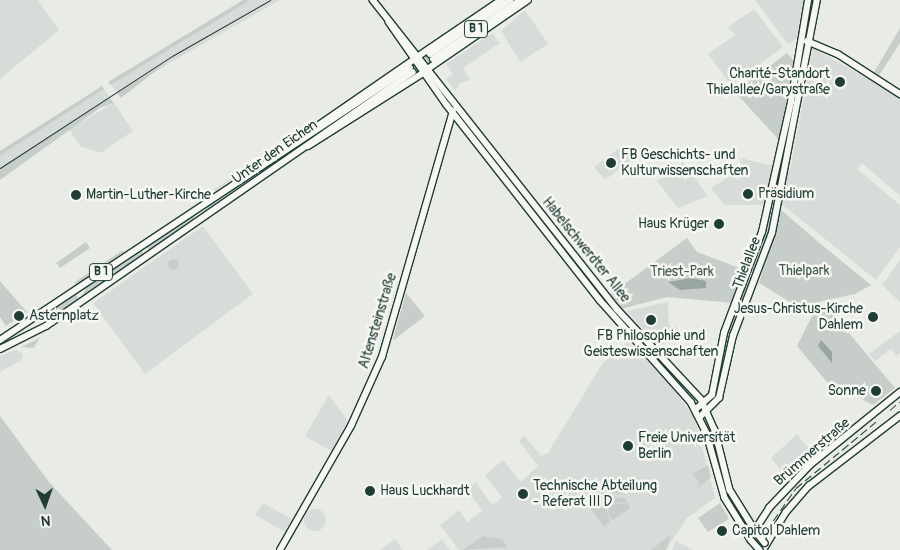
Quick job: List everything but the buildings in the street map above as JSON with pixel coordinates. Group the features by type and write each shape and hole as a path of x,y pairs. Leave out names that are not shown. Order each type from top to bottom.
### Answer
{"main road":[{"path":"373,0 387,18"},
{"path":"300,138 502,0"},
{"name":"B 1","path":"510,0 431,57 520,0"},
{"path":"308,146 422,73 528,0"},
{"name":"Thielallee","path":"696,409 712,395 724,333 756,252 782,147 808,0"},
{"name":"Thielallee","path":"700,417 708,412 720,398 733,336 765,256 790,149 806,70 817,0"},
{"name":"Habelschwerdter Allee","path":"387,18 420,55 617,309 703,404"},
{"name":"Habelschwerdter Allee","path":"387,18 422,73 611,314 696,409"},
{"path":"802,40 810,42 900,94"},
{"path":"798,61 806,70"},
{"name":"Unter den Eichen","path":"0,340 300,138 411,70 308,146 46,326 0,349"},
{"path":"452,112 457,105"},
{"name":"Altensteinstraße","path":"280,550 351,426 382,358 452,112"},
{"path":"782,147 790,149"},
{"path":"769,204 778,206"},
{"name":"Brümmerstraße","path":"751,540 769,508 810,465 900,392"},
{"path":"703,404 708,412 739,509 765,548"},
{"path":"696,409 732,512 751,540 765,548"},
{"path":"765,548 809,486 900,416"},
{"path":"732,512 739,509"}],"shaded area":[{"path":"0,0 38,0 59,30 0,79"},
{"path":"251,0 280,0 117,93 111,85"},
{"path":"755,0 806,0 799,37 788,44"},
{"path":"754,9 783,47 731,85 708,54 735,35 728,27"},
{"path":"525,10 548,44 520,62 501,31"},
{"path":"492,33 500,43 463,68 470,80 460,83 455,91 446,79 453,74 446,64"},
{"path":"813,48 900,97 900,196 862,163 857,169 900,205 900,247 876,280 783,205 724,205 711,188 739,171 741,158 790,170"},
{"path":"104,89 110,98 0,169 0,156"},
{"path":"114,103 133,131 100,153 80,146 69,129"},
{"path":"623,145 633,159 605,180 594,167"},
{"path":"683,162 708,196 678,208 657,181"},
{"path":"203,226 253,294 145,374 93,303"},
{"path":"900,260 900,302 882,285"},
{"path":"691,278 706,281 706,288 680,290 668,282"},
{"name":"FB Philosophie und Geisteswissenschaften","path":"668,302 669,326 679,328 659,348 627,311"},
{"path":"900,331 900,353 896,356 891,349 875,361 869,354"},
{"path":"821,340 832,352 832,363 818,346"},
{"name":"Freie Universität Berlin","path":"628,342 669,383 695,419 715,498 687,518 666,550 459,550 440,525 459,510 467,522 482,511 467,489 476,482 492,505 502,498 485,475 503,460 521,482 538,466 519,441 524,435 541,456 548,453 602,364"},
{"path":"16,350 23,354 22,360 0,372 0,356"},
{"path":"329,395 348,421 331,451 305,436"},
{"path":"797,434 815,457 789,480 771,458"},
{"path":"263,503 292,519 285,532 255,515"},
{"path":"315,509 323,512 326,520 323,528 315,531 307,528 304,520 307,512"},
{"path":"395,539 403,550 380,550"},
{"path":"442,539 450,550 427,550"},
{"path":"676,540 678,542 693,550 672,550"}],"green space":[{"path":"243,0 251,0 111,85 108,82"},
{"path":"900,28 900,43 878,77 873,74"},
{"path":"213,37 170,60 121,98 117,93 176,56"},
{"path":"787,53 794,61 779,140 735,92"},
{"path":"102,86 104,89 0,156 0,151"},
{"path":"110,98 114,103 100,108 0,180 0,169"},
{"path":"462,118 545,221 542,223"},
{"path":"312,125 214,191 214,190"},
{"path":"783,150 788,151 777,200 773,199"},
{"path":"248,178 207,209 205,206"},
{"path":"770,210 774,211 769,233 755,274 751,274"},
{"name":"Thielpark","path":"781,210 871,285 855,294 822,301 806,312 759,283"},
{"path":"192,215 194,218 149,250 146,246"},
{"path":"554,233 603,295 600,297 551,235"},
{"name":"Triest-Park","path":"687,238 697,252 747,271 733,303 667,297 621,309 611,294"},
{"path":"86,242 90,248 60,268 56,263"},
{"path":"123,250 124,252 76,285 75,282"},
{"path":"141,250 144,254 83,295 86,287"},
{"path":"173,258 179,264 173,270 167,264"},
{"path":"749,278 754,278 742,306 738,304"},
{"path":"0,281 27,312 6,326 0,317"},
{"path":"406,293 425,316 394,340 393,339"},
{"path":"75,294 79,299 43,323 40,318"},
{"name":"Thielpark","path":"837,304 838,320 895,388 873,405 826,381 797,346 812,316"},
{"path":"734,311 739,313 712,406 709,402"},
{"path":"620,316 699,399 694,402 617,319"},
{"path":"40,337 34,348 21,347 32,342"},
{"path":"0,416 49,482 112,550 0,550"},
{"path":"709,418 735,505 734,508 704,421"},
{"path":"708,465 711,477 696,489 700,483 693,474"},
{"path":"613,474 614,490 628,495 610,492"},
{"path":"603,484 607,484 606,503 597,503 590,493"},
{"path":"610,497 626,499 626,502 608,504"},
{"path":"628,503 630,508 613,520 609,516 608,505"},
{"path":"720,503 729,519 708,532 698,518"},
{"path":"595,505 605,506 610,521 604,527 591,509"},
{"path":"671,534 666,550 651,550"},
{"path":"483,536 502,539 508,547 463,550"}],"tunnel":[{"path":"410,68 430,54"},
{"path":"413,72 433,59"}],"tram line":[{"path":"0,168 172,56 270,0"}],"railway":[{"path":"890,410 900,401"},
{"path":"753,550 796,488 879,419"}],"place":[{"name":"Charité-Standort Thielallee/Garystraße","path":"840,82"},
{"name":"FB Geschichts- und Kulturwissenschaften","path":"611,163"},
{"name":"Präsidium","path":"748,194"},
{"name":"Martin-Luther-Kirche","path":"76,195"},
{"name":"Haus Krüger","path":"719,224"},
{"name":"Asternplatz","path":"19,316"},
{"name":"Jesus-Christus-Kirche Dahlem","path":"873,317"},
{"name":"FB Philosophie und Geisteswissenschaften","path":"651,320"},
{"name":"Sonne","path":"876,391"},
{"name":"Freie Universität Berlin","path":"628,446"},
{"name":"Haus Luckhardt","path":"370,491"},
{"name":"Technische Abteilung - Referat III D","path":"523,494"},
{"name":"Capitol Dahlem","path":"722,531"}]}
